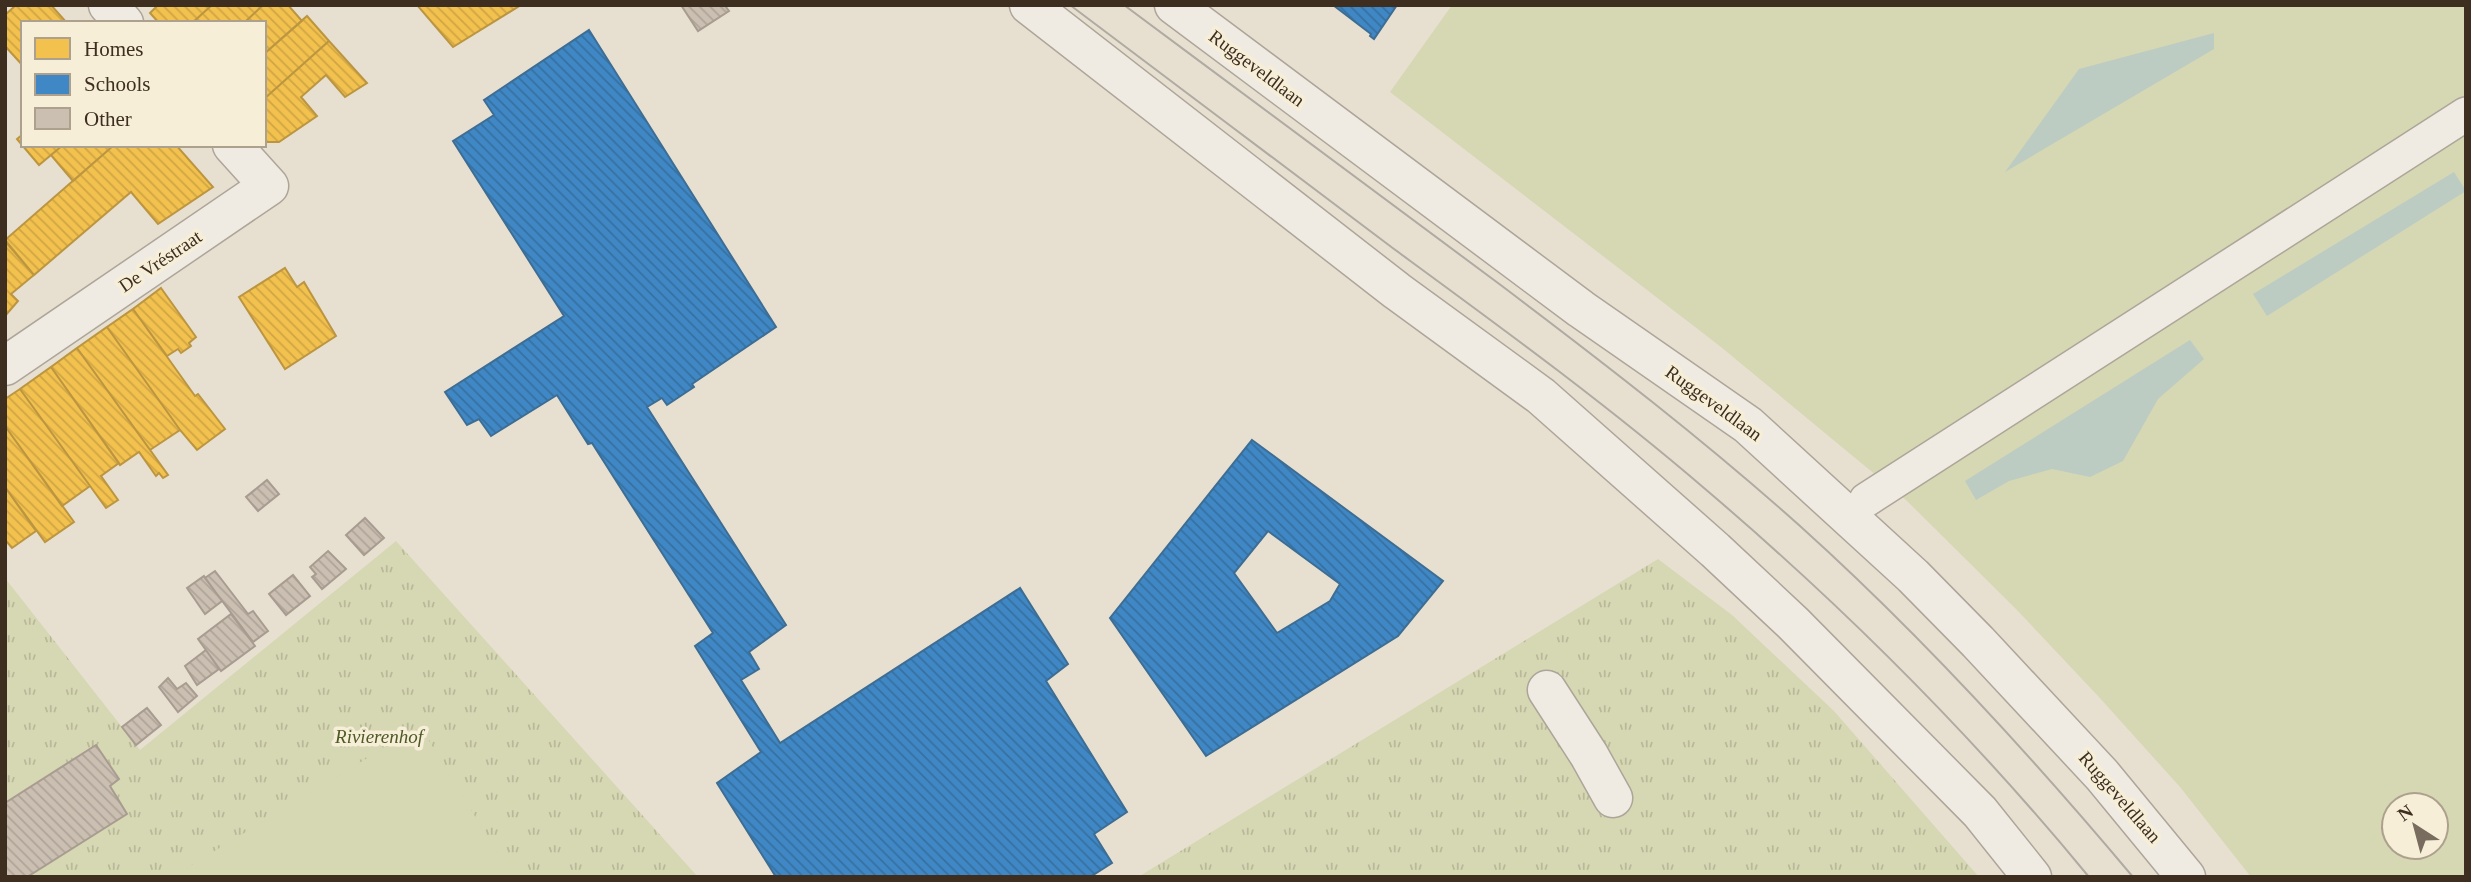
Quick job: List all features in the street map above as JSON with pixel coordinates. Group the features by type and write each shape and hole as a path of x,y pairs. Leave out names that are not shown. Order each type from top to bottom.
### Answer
{"street":[{"path":"108,5 122,21"},
{"path":"1029,5 1397,291 1541,396 1793,623 1980,812 2032,877"},
{"name":"Ruggeveldlaan","path":"1174,5 1581,309 1748,425 1913,576 1978,642 2102,775 2186,877"},
{"path":"1866,500 2466,114"},
{"name":"De Vréstraat","path":"5,366 269,186 234,147"},
{"path":"1547,690 1613,798"}],"green space":[{"path":"1452,5 2466,5 2466,877 2251,877 2180,787 2016,609 1906,500 1721,347 1390,92"},
{"name":"Rivierenhof","path":"396,541 698,877 5,877 5,578 140,750"},
{"path":"1658,559 1732,615 1834,711 1979,877 1138,877"},
{"path":"420,726 512,877 172,877"}],"shaded area":[{"path":"2214,33 2214,49 2005,172 2079,69"},
{"path":"2454,172 2466,191 2267,316 2253,294"},
{"path":"2190,340 2204,359 2158,399 2123,461 2090,477 2052,469 2009,481 1976,500 1965,481"}],"building: Homes":[{"path":"16,5 51,5 65,21 21,21 21,64 5,46 5,15"},
{"path":"158,5 212,5 194,21 157,21 150,13"},
{"path":"212,5 263,5 246,21 194,21"},
{"path":"263,5 288,5 302,21 266,52 266,21 246,21"},
{"path":"417,5 521,5 453,47"},
{"path":"307,16 329,41 266,97 266,52"},
{"path":"329,41 367,83 345,97 326,75 301,97 317,116 279,142 266,142 266,97"},
{"path":"24,147 61,147 39,165"},
{"path":"61,147 112,147 73,181 51,155"},
{"path":"112,147 178,147 213,187 158,224 131,192 34,275 5,240"},
{"path":"5,241 34,275 11,294 18,301 5,316"},
{"path":"285,268 297,287 304,282 336,336 285,369 239,297"},
{"path":"161,288 196,337 189,343 191,346 181,353 178,349 167,356 133,309"},
{"path":"133,309 195,396 198,394 225,429 197,450 107,327"},
{"path":"107,327 180,430 150,450 77,348"},
{"path":"77,348 168,475 163,478 159,473 156,476 139,452 120,465 51,367"},
{"path":"51,367 119,463 101,476 118,500 106,508 20,389"},
{"path":"20,389 90,486 62,506 5,426 5,399"},
{"path":"5,426 74,522 45,542 5,487"},
{"path":"5,487 36,531 12,548 5,543"}],"building: Schools":[{"path":"1333,5 1397,5 1374,39"},
{"path":"589,30 776,327 692,384 694,387 667,405 662,398 647,407 786,625 749,652 759,669 741,680 780,743 1020,588 1068,664 1046,681 1127,812 1094,834 1112,863 1090,877 776,877 717,783 761,752 695,646 713,633 592,443 588,444 557,395 491,436 479,419 467,425 445,392 564,316 453,141 494,115 484,100"},
{"path":"1252,440 1443,581 1398,636 1206,756 1110,618","holes":["1268,531 1340,584 1330,601 1277,633 1234,573"]}],"building: Other":[{"path":"681,5 729,5 726,7 729,11 698,31"},
{"path":"267,480 279,494 258,511 246,497"},
{"path":"365,518 384,538 364,555 346,535"},
{"path":"328,551 346,569 322,589 312,577 316,574 310,567"},
{"path":"215,571 248,614 253,611 268,631 253,642 205,578"},
{"path":"293,575 310,596 286,615 269,594"},
{"path":"204,576 222,601 205,614 187,588"},
{"path":"231,614 255,646 221,671 198,639"},
{"path":"206,650 219,669 197,685 185,666"},
{"path":"168,678 177,689 186,683 197,696 178,712 159,687"},
{"path":"147,708 161,725 136,745 122,727"},
{"path":"96,745 119,779 110,786 127,814 27,877 5,877 5,803"}],"tram line":[{"path":"1070,5 1551,366 1704,488 1806,579 1905,674 1999,773 2089,877"},
{"path":"1124,5 1540,315 1654,403 1764,494 1931,652 2014,740 2133,877"}]}
